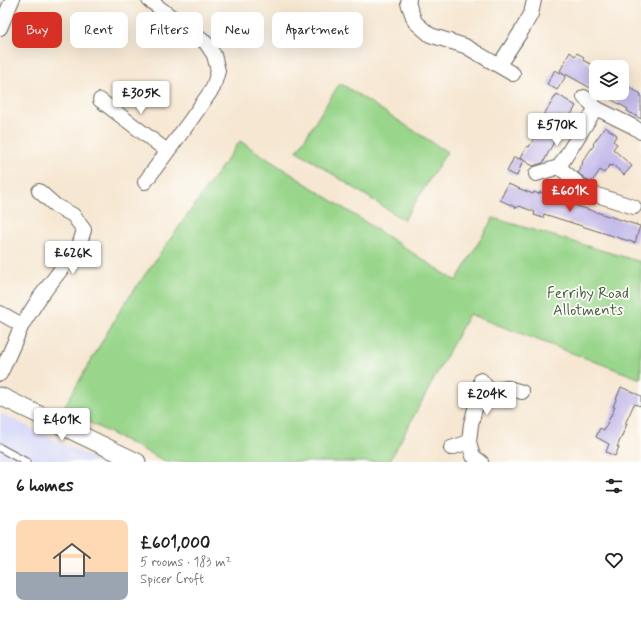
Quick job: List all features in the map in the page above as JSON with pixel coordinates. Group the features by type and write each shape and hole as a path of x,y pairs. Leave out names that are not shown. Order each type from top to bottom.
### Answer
{"street":[{"path":"0,28 12,0"},
{"path":"144,182 213,88 218,71 214,55 206,43 149,0"},
{"path":"409,0 408,4 415,22 430,35 465,46 513,74"},
{"path":"499,65 531,14 534,0"},
{"path":"584,97 596,108 641,132"},
{"path":"100,100 167,151"},
{"path":"536,174 559,167 596,108"},
{"path":"559,167 588,192 634,207"},
{"path":"0,374 22,325 40,297 79,246 84,230 73,215 56,206 39,191"},
{"path":"0,313 22,325"},
{"path":"481,380 490,391"},
{"path":"481,462 474,456 469,442 471,424 476,405 490,391 508,388 522,392"},
{"path":"0,396 113,454 138,462"},
{"path":"451,448 469,442"}],"lane":[{"path":"0,448 26,462"}],"shaded area":[{"path":"0,413 100,462 0,462"}],"green space":[{"path":"340,83 447,152 404,220 297,151"},
{"name":"Ferriby Road Allotments","path":"240,141 456,281 493,218 641,262 641,379 469,314 389,462 167,462 63,409 122,307"}],"building":[{"path":"570,52 575,56 577,53 584,57 583,60 589,63 589,87 560,71"},
{"path":"555,70 566,76 557,90 547,84"},
{"path":"629,87 641,94 641,119 627,111 628,109 612,100 629,100"},
{"path":"557,94 576,106 556,138 543,163 533,166 520,158 527,146 529,147 541,127 537,125"},
{"path":"605,127 617,135 613,141 617,144 613,149 632,166 624,175 613,165 610,165 604,173 600,170 591,183 578,173 581,169 582,162"},
{"path":"514,157 523,160 517,176 507,172"},
{"path":"508,184 533,194 534,192 539,194 540,192 552,197 553,194 562,197 562,199 574,205 640,226 635,243 544,214 543,218 534,215 535,212 519,206 517,208 500,200"},
{"path":"621,387 641,396 641,406 634,404 625,424 627,424 617,447 619,447 615,456 606,452 609,444 596,437 600,428 604,430 615,407 613,407"}]}
